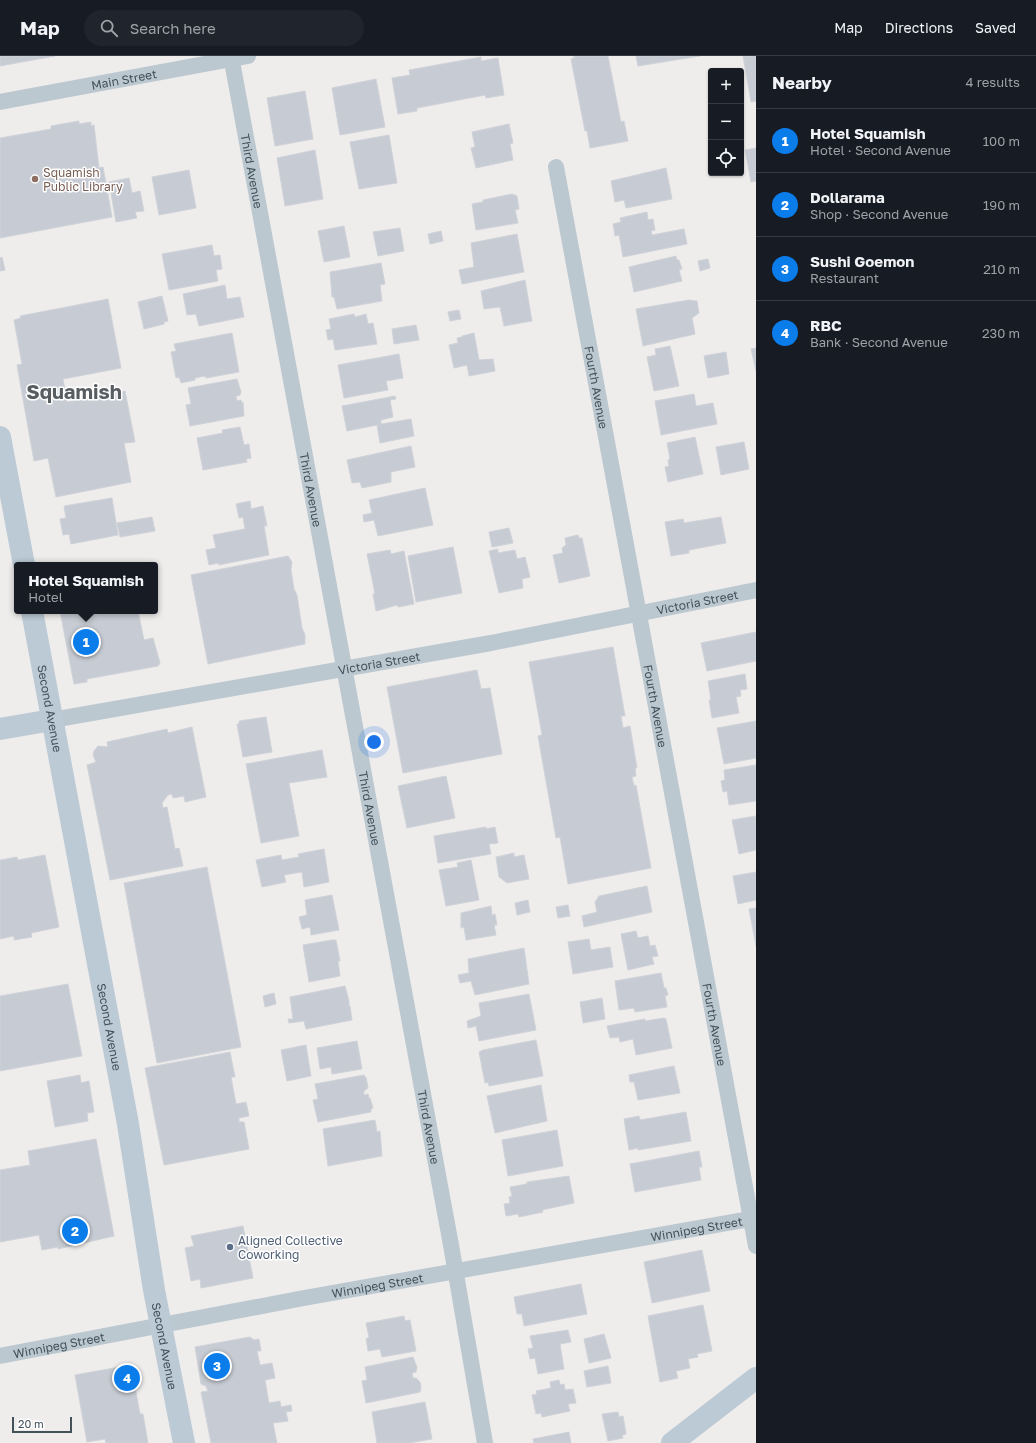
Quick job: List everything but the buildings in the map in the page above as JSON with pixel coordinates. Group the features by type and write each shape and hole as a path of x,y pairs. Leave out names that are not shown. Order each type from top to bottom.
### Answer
{"street":[{"name":"Main Street","path":"0,102 248,56"},
{"name":"Third Avenue","path":"231,58 456,1272 485,1443"},
{"name":"Fourth Avenue","path":"556,167 637,614 754,1218 756,1246"},
{"path":"0,437 23,562"},
{"name":"Victoria Street","path":"0,729 491,643 756,590"},
{"name":"Second Avenue","path":"33,614 137,1177 161,1326 184,1443"},
{"name":"Winnipeg Street","path":"0,1356 304,1298 754,1218"},
{"path":"672,1443 755,1378"}],"place":[{"name":"Squamish Public Library","path":"35,179"},
{"name":"Hotel Squamish","path":"86,642"},
{"name":"Dollarama","path":"75,1231"},
{"name":"Aligned Collective Coworking","path":"230,1247"},
{"name":"Sushi Goemon","path":"217,1366"},
{"name":"RBC","path":"127,1378"}],"district":[{"name":"Squamish","path":"74,391"}]}
